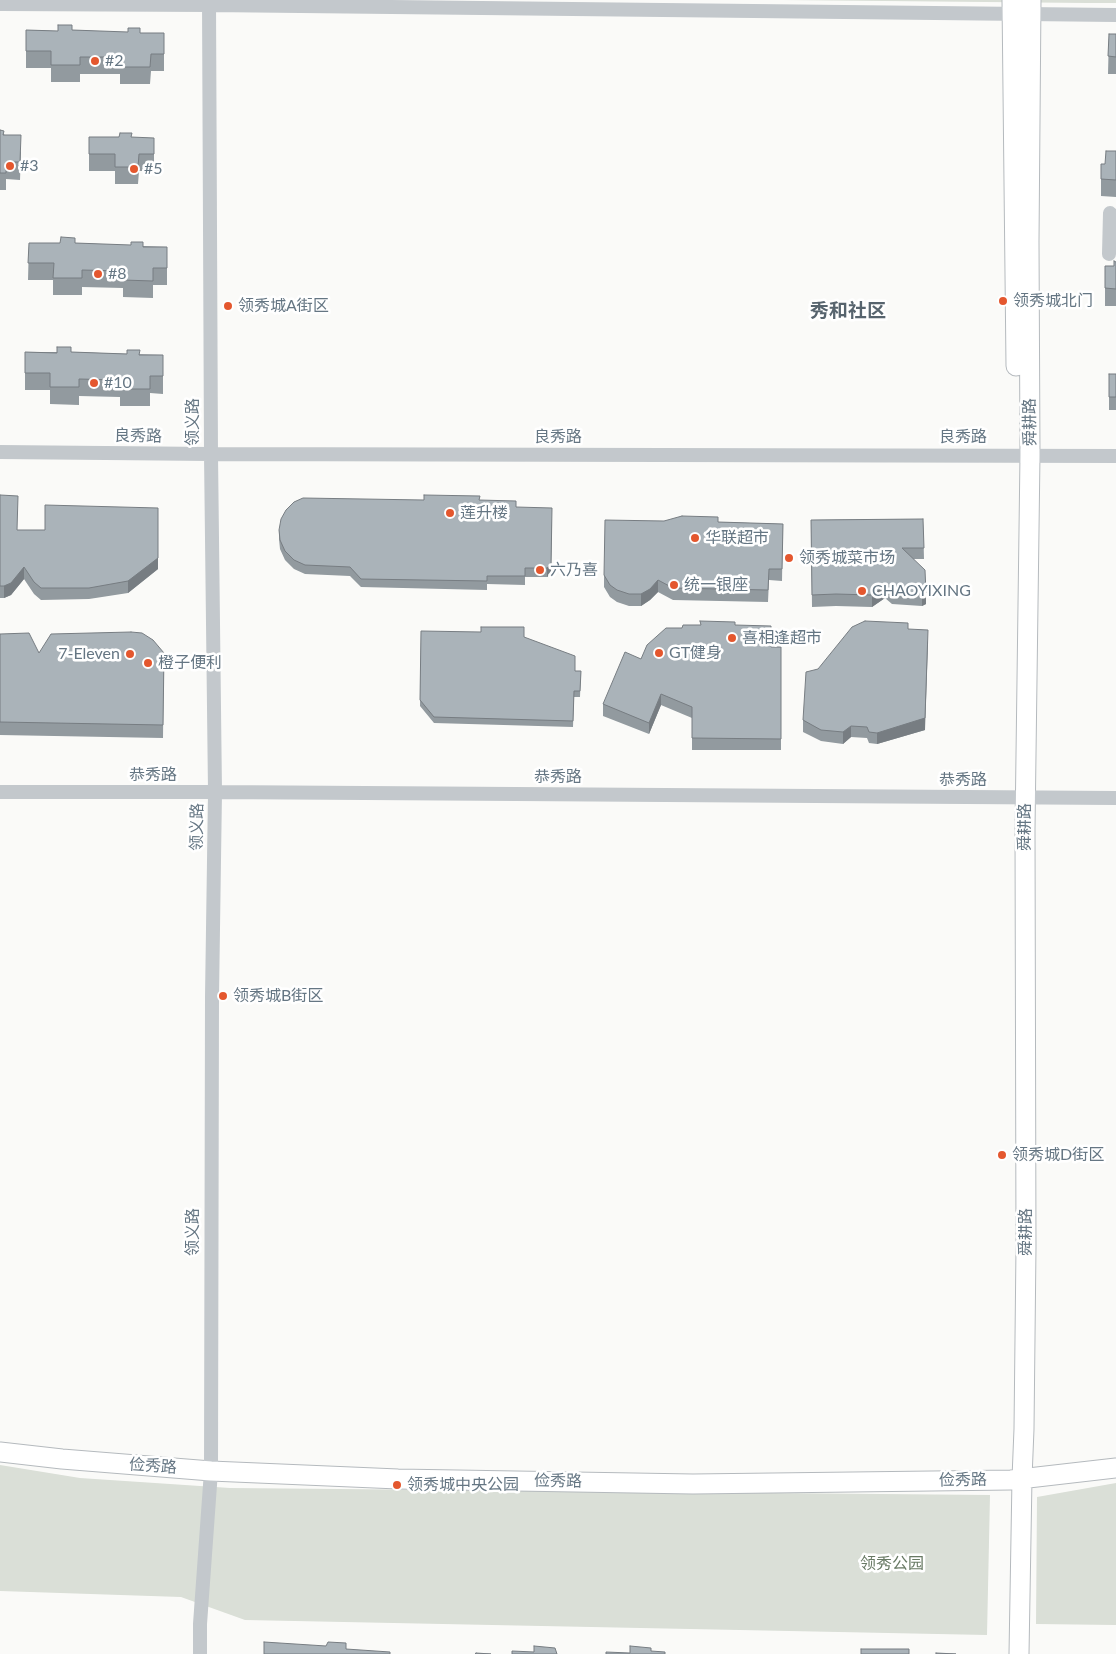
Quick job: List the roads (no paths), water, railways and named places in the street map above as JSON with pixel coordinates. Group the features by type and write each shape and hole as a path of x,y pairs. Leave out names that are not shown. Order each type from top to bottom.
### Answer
{"main road":[{"name":"舜耕路","path":"1008,1654 1016,1479 1024,1429 1026,1256 1019,798 1028,240 1022,8"},
{"name":"俭秀路","path":"0,1452 211,1471 398,1479 693,1484 1016,1479 1116,1468"},
{"name":"舜耕路","path":"1016,1479 1019,1654"}],"street":[{"path":"0,4 210,3 1022,8 1116,16"},
{"name":"领义路","path":"200,1654 200,1624 211,1471 212,1017 215,792 211,454 210,3"},
{"path":"1109,254 1110,213"},
{"name":"良秀路","path":"0,452 1116,456"},
{"name":"恭秀路","path":"0,792 1116,798"}],"place":[{"name":"#2","path":"95,61"},
{"name":"#3","path":"10,166"},
{"name":"#5","path":"134,169"},
{"name":"#8","path":"98,274"},
{"name":"领秀城北门","path":"1003,301"},
{"name":"领秀城A街区","path":"228,306"},
{"name":"#10","path":"94,383"},
{"name":"莲升楼","path":"450,513"},
{"name":"华联超市","path":"695,538"},
{"name":"领秀城菜市场","path":"789,558"},
{"name":"六乃喜","path":"540,570"},
{"name":"统一银座","path":"674,585"},
{"name":"CHAOYIXING","path":"862,591"},
{"name":"喜相逢超市","path":"732,638"},
{"name":"GT健身","path":"659,653"},
{"name":"7-Eleven","path":"130,654"},
{"name":"橙子便利","path":"148,663"},
{"name":"领秀城B街区","path":"223,996"},
{"name":"领秀城D街区","path":"1002,1155"},
{"name":"领秀城中央公园","path":"397,1485"}],"district":[{"name":"秀和社区","path":"848,311"}],"park label":[{"name":"领秀公园","path":"892,1564"}]}
